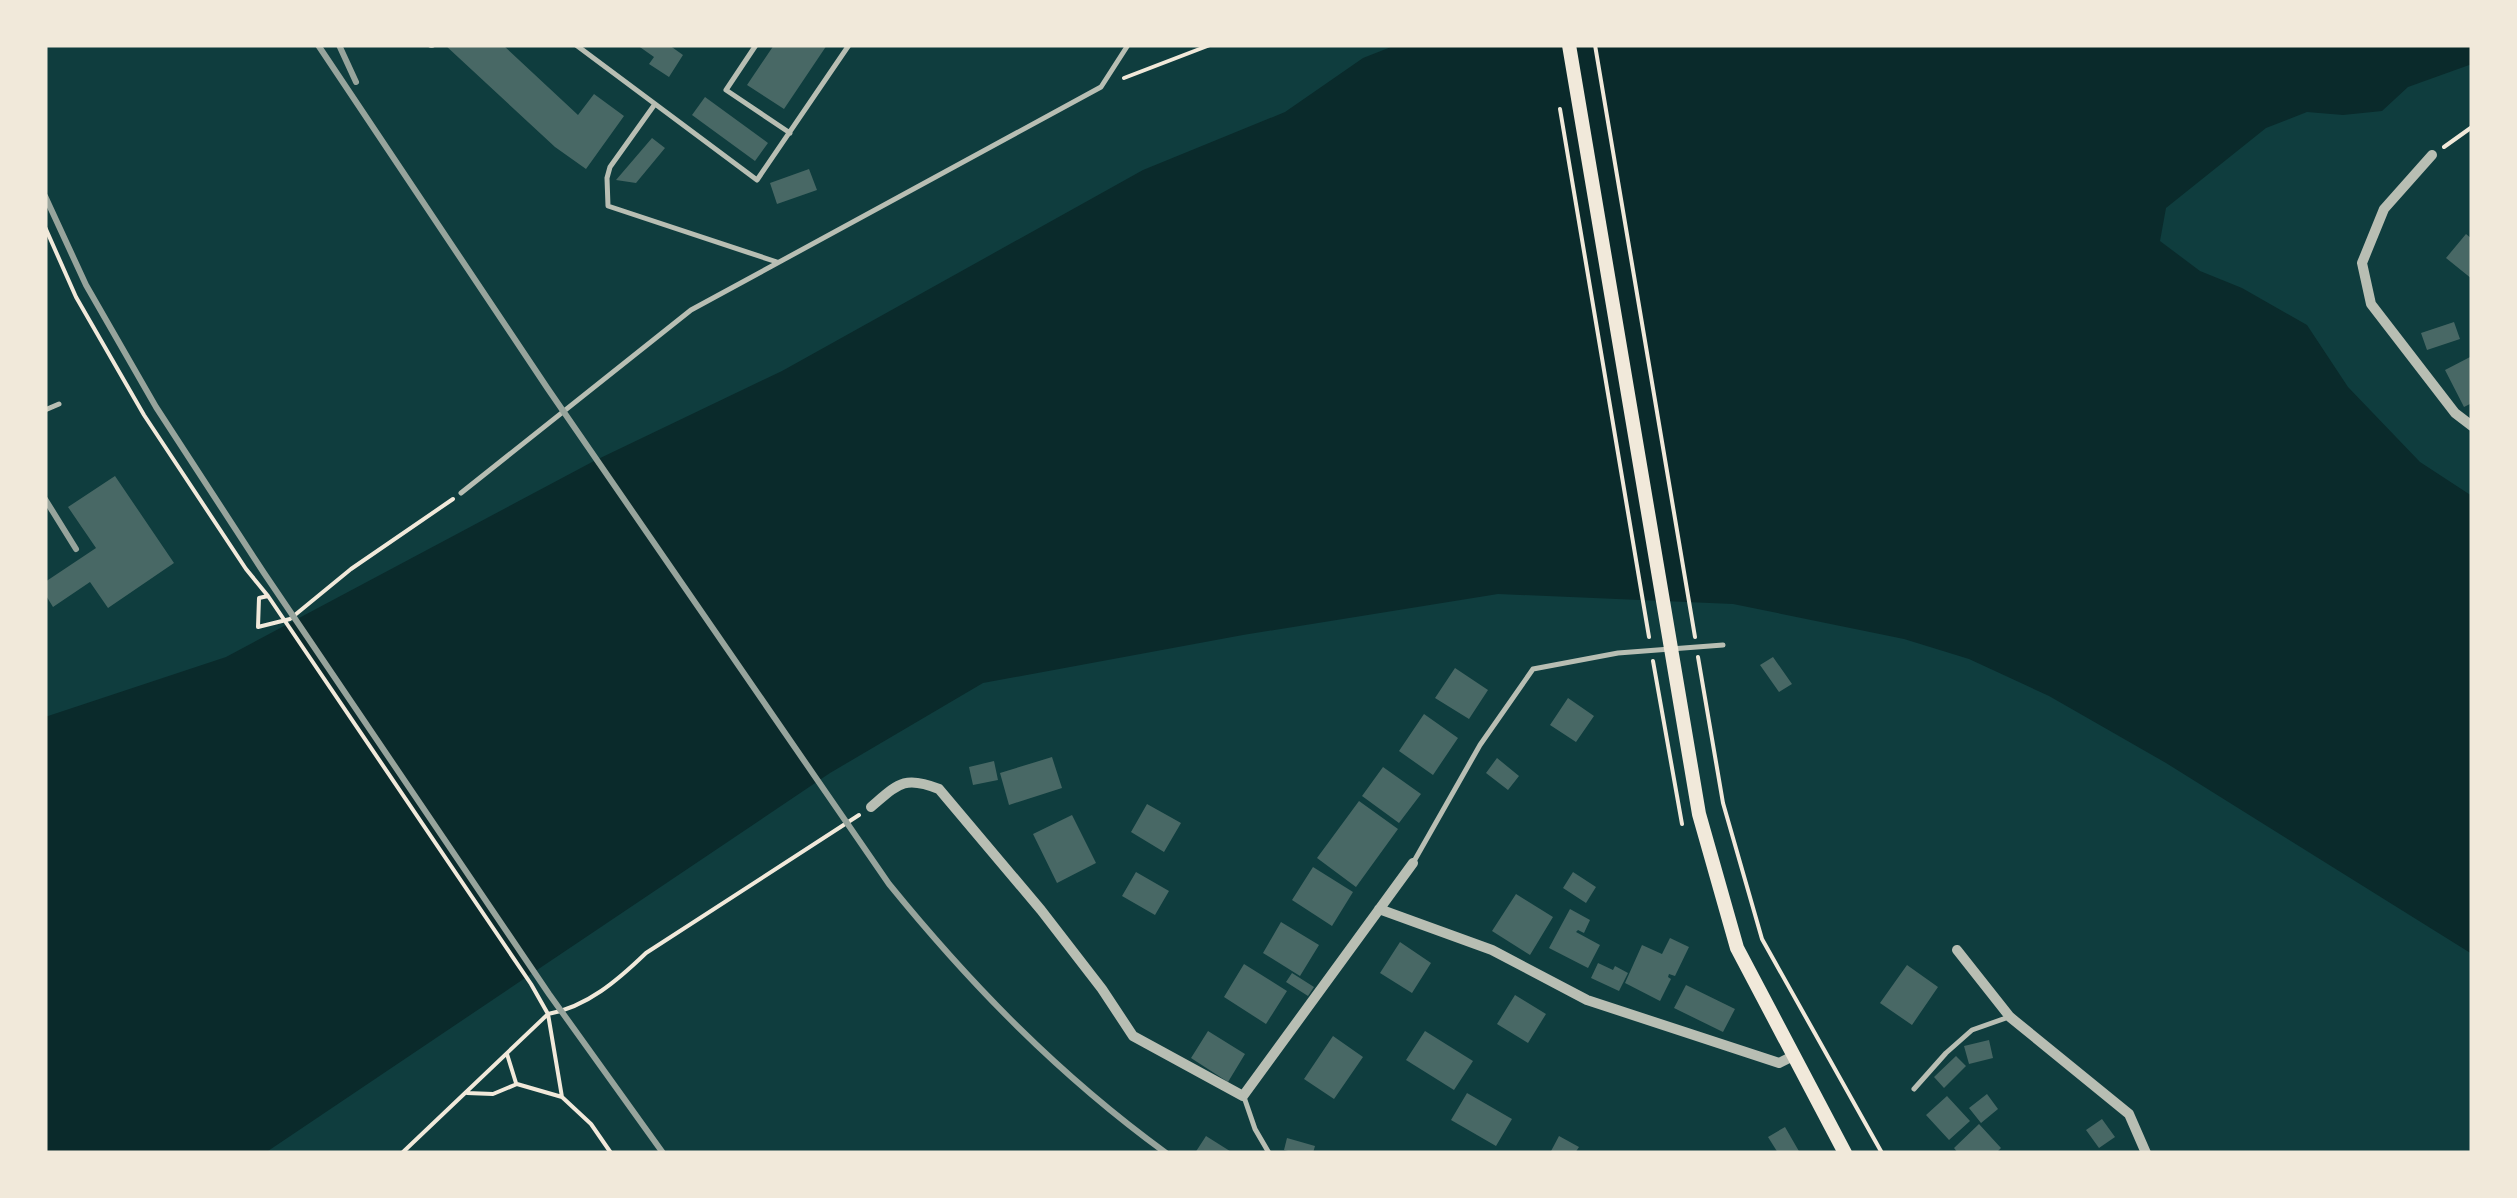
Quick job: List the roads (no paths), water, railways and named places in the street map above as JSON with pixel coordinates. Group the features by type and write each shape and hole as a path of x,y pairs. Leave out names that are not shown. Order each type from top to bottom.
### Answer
{"main road":[{"path":"1569,45 1698,814 1737,948 1845,1153"}],"street":[{"path":"2432,155 2384,209 2362,264 2371,304 2454,412 2472,426"},
{"path":"872,806 899,784 922,782 939,789 1040,910 1133,1036 1243,1096 1414,863"},
{"path":"1379,909 1492,950 1586,1000 1633,1017 1778,1063 1793,1056"},
{"path":"1957,950 2010,1017 2129,1114 2146,1153"}],"lane":[{"path":"576,45 757,180 848,45"},
{"path":"756,45 726,90 790,133"},
{"path":"461,493 691,310 1101,87 1128,45"},
{"path":"655,104 610,166 608,206 777,262"},
{"path":"45,410 60,404"},
{"path":"1414,863 1480,745 1533,669 1618,653 1723,645"},
{"path":"1914,1089 1946,1052 1972,1030 2010,1017"},
{"path":"1243,1096 1254,1129 1269,1153"}],"water":[{"path":"1396,45 2472,45 2472,64 2408,87 2382,111 2343,115 2307,112 2266,128 2166,208 2160,241 2200,271 2242,288 2307,325 2348,387 2420,462 2472,496 2472,954 2166,763 2049,696 1969,659 1904,639 1733,604 1498,594 1243,635 983,683 830,773 265,1153 45,1153 45,717 226,657 594,461 782,371 1143,170 1285,112 1363,58"}],"railway":[{"path":"318,45 548,389 889,884 952,958 1053,1061 1166,1153"},
{"path":"339,45 356,82"},
{"path":"45,196 86,285 156,407 549,994 663,1153"},
{"path":"45,499 76,549"}]}
